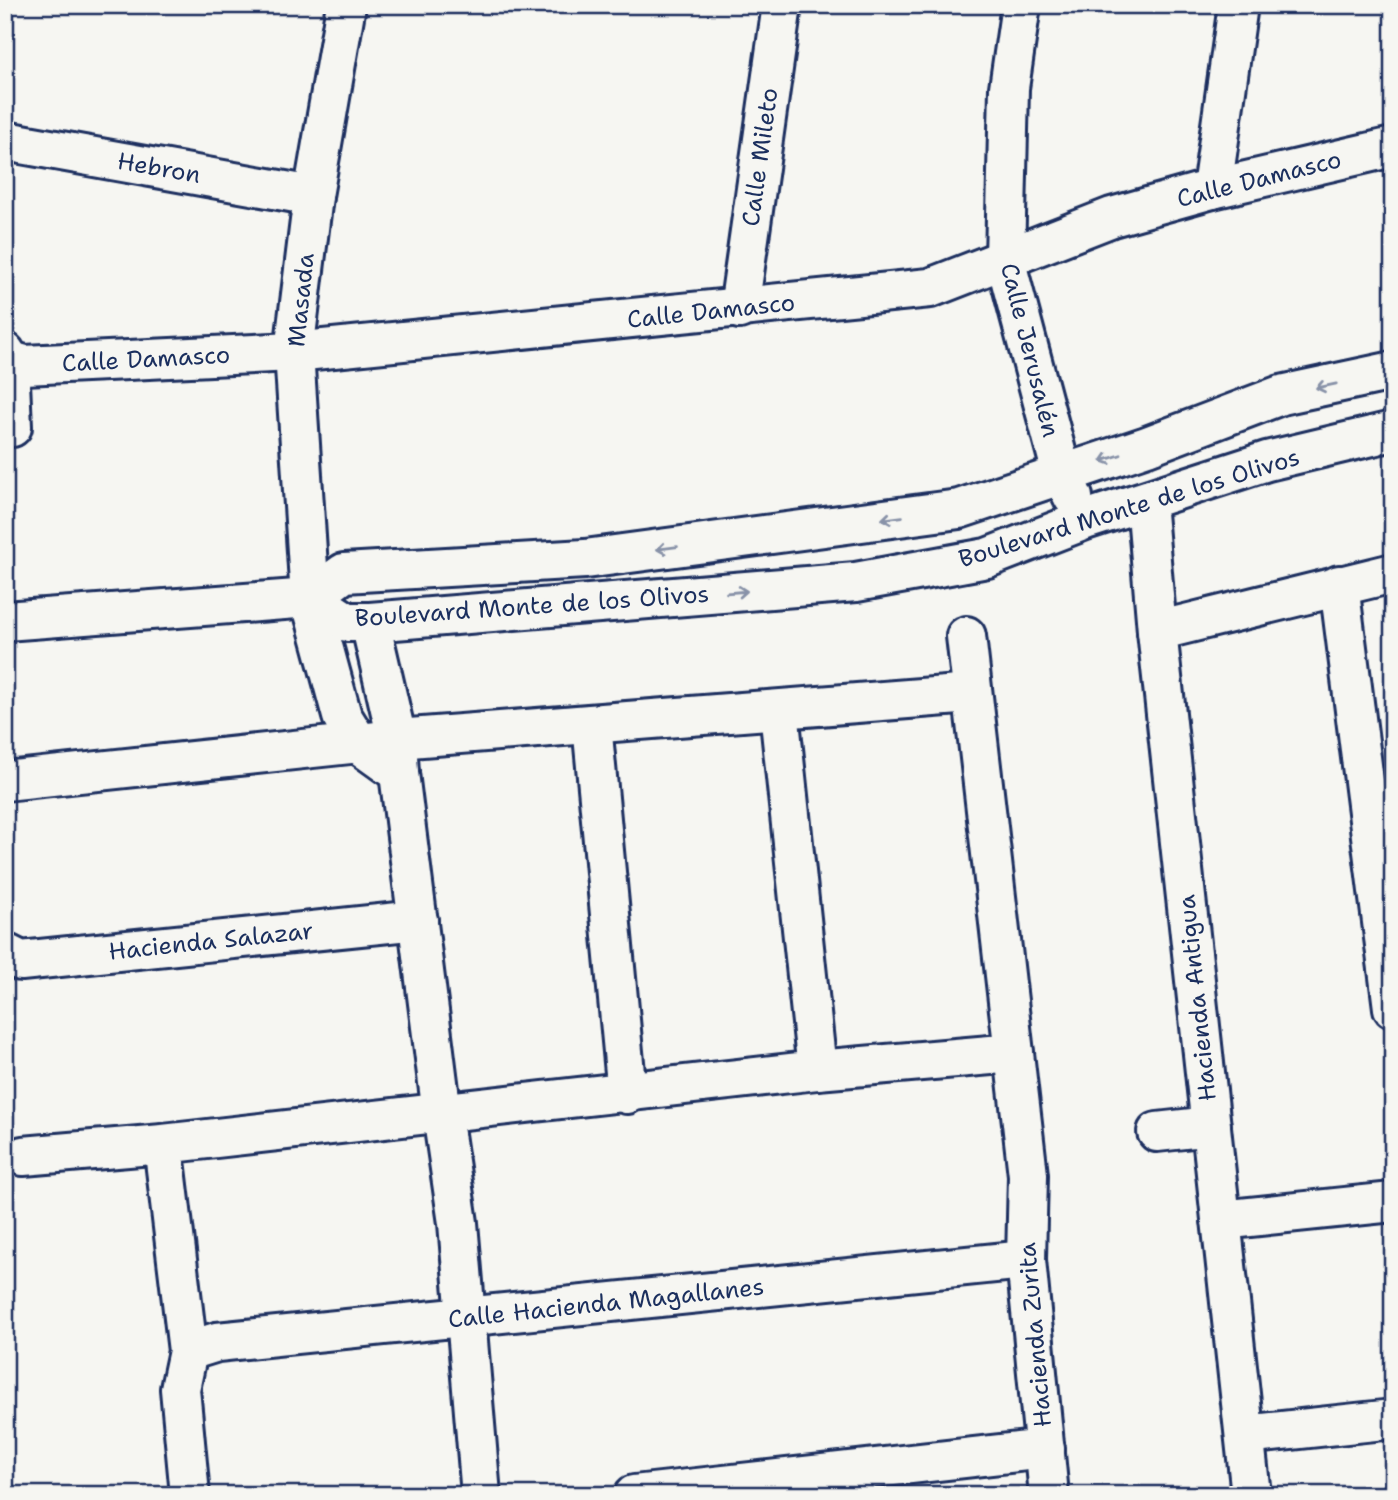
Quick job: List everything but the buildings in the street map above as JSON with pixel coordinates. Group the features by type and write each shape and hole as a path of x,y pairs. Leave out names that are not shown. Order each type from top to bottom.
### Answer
{"street":[{"name":"Masada","path":"346,5 313,196 294,352 310,598 342,716 360,745"},
{"name":"Calle Mileto","path":"738,309 782,5"},
{"name":"Calle Jerusalén","path":"1021,5 1009,88 1005,259 1062,474 1085,520"},
{"path":"1212,189 1238,5"},
{"name":"Hebron","path":"5,141 313,196"},
{"name":"Calle Damasco","path":"7,356 24,365 294,352 930,288 1112,217 1212,189 1393,147"},
{"path":"7,356 12,427"},
{"name":"Boulevard Monte de los Olivos","path":"1393,371 1281,395 1062,474 945,511 585,559 344,573 310,598 347,622 370,622 856,582 987,558 1085,520 1267,461 1393,431"},
{"name":"Hacienda Antigua","path":"1146,501 1157,631 1251,1495"},
{"path":"1157,631 1393,573"},
{"path":"1339,585 1393,1008"},
{"path":"5,621 310,598"},
{"path":"370,622 398,756 458,1223 481,1495"},
{"name":"Hacienda Zurita","path":"966,636 1028,1175 1026,1260 1049,1495"},
{"path":"5,781 360,745 398,756 592,724 972,694"},
{"path":"779,711 817,1070"},
{"path":"592,724 627,1094"},
{"name":"Hacienda Salazar","path":"5,953 21,961 418,920"},
{"path":"23,1156 163,1144 627,1094 817,1070 1014,1053"},
{"path":"1157,1132 1211,1126"},
{"path":"163,1144 187,1351 180,1389 190,1495"},
{"path":"1221,1220 1393,1202"},
{"name":"Calle Hacienda Magallanes","path":"187,1351 217,1342 1026,1260"},
{"path":"1245,1435 1393,1419"},
{"path":"634,1495 1045,1449"}]}
